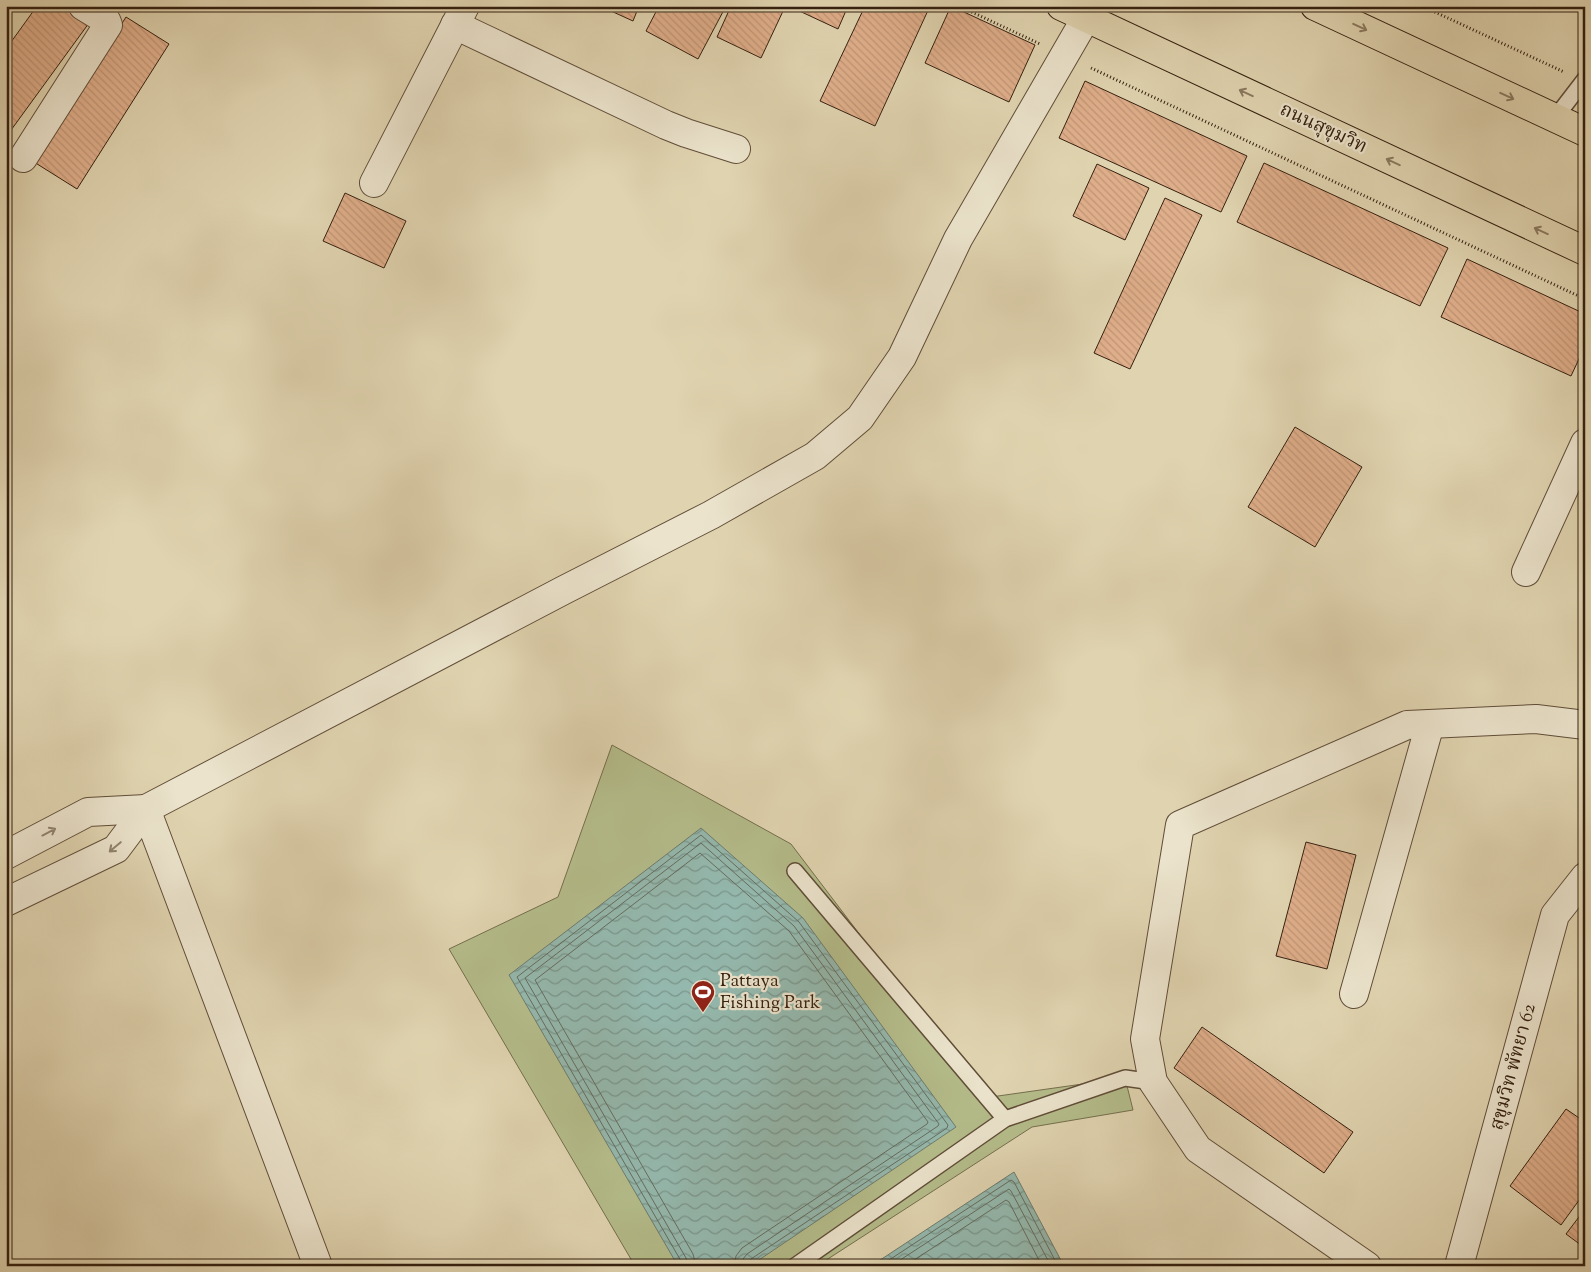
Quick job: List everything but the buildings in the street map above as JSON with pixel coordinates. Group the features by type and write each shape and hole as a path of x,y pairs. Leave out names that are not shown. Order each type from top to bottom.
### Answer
{"highway":[{"name":"ถนนสุขุมวิท","path":"1061,6 1585,251"},
{"path":"1321,7 1585,132"}],"street":[{"path":"23,158 108,25 106,20 83,6"},
{"path":"374,183 460,16 666,126 736,149"},
{"path":"6,855 88,812 146,809 711,515 815,456 860,418 902,357 958,239 1086,18"},
{"path":"1526,572 1585,443"},
{"path":"1367,1266 1198,1149 1152,1082 1145,1039 1180,825 1407,725 1536,719 1585,725"},
{"path":"1354,994 1430,724"},
{"path":"6,902 116,849 146,809"},
{"path":"146,809 318,1266"},
{"name":"สุขุมวิท พัทยา 62","path":"1459,1266 1555,915 1585,877"}],"lane":[{"path":"1555,118 1584,80"},
{"path":"795,871 1005,1119"},
{"path":"795,1266 1005,1119 1125,1078 1152,1082"}],"path":[{"path":"959,6 1585,299"},
{"path":"1422,6 1584,80"}],"green space":[{"name":"Pattaya Fishing Park","path":"612,745 791,844 984,1098 1125,1078 1133,1110 1032,1127 817,1266 635,1266 449,949 558,897"}],"water":[{"name":"Pattaya Fishing Park","path":"701,828 803,918 956,1127 750,1266 678,1266 509,975"},
{"path":"1014,1172 1064,1266 871,1266"}],"place":[{"name":"Pattaya Fishing Park","path":"703,1013"}]}
